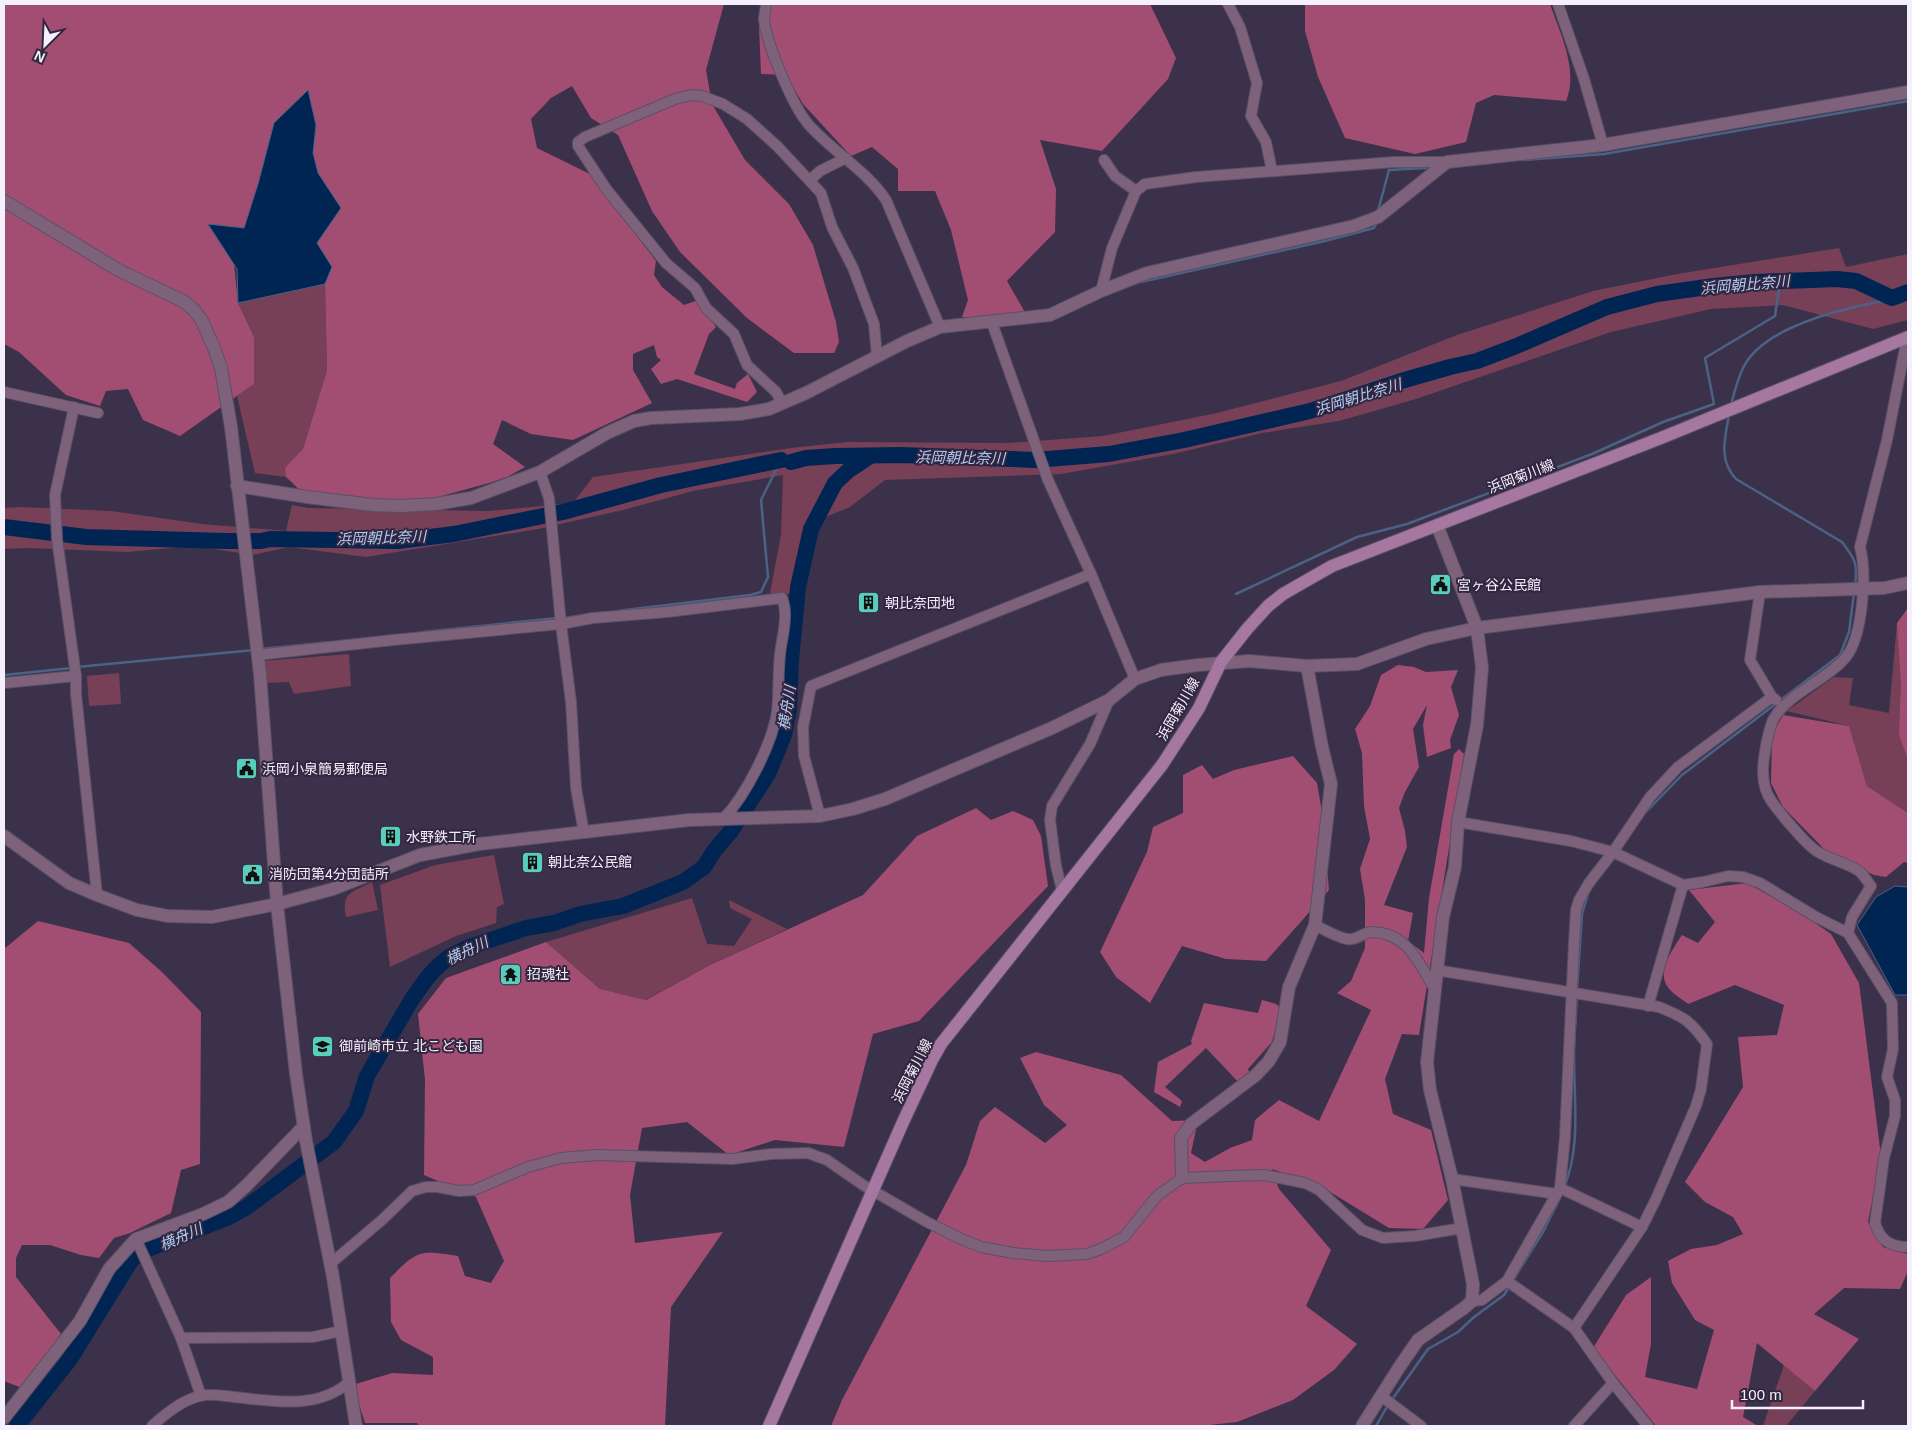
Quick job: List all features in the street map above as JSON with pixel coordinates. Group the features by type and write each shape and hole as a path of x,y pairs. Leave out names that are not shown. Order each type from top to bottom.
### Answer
{"main road":[{"name":"浜岡菊川線","path":"769,1426 925,1074 941,1044 1162,765 1199,708 1221,662 1268,606 1283,594 1332,566 1661,438 1907,337"}],"street":[{"path":"766,4 764,19 776,61 798,111 809,126 876,186 886,200 940,327"},
{"path":"1228,4 1240,27 1258,83 1251,116 1266,142 1272,171"},
{"path":"1558,4 1584,79 1603,145"},
{"path":"1101,291 1112,248 1136,191 1146,184 1174,179 1394,162 1447,162 1603,145 1908,92"},
{"path":"782,403 776,392 747,365 734,334 706,308 695,288 666,263 607,190 578,146 578,142 584,137 675,99 691,95 702,96 723,104 747,119 821,193 832,227 853,268 874,324 877,356"},
{"path":"810,180 820,171 846,158"},
{"path":"1104,160 1115,176 1136,191"},
{"path":"237,486 374,505 436,504 471,498 540,472 607,433 634,421 650,418 740,414 769,409 907,341 940,327 992,323 1050,315 1101,291 1147,273 1354,226 1378,217 1447,162"},
{"path":"4,201 120,271 185,302 202,321 221,368 231,427 257,650 277,904 289,1023 306,1141 330,1264 356,1426"},
{"path":"992,323 1048,480 1091,574 1135,679"},
{"path":"1848,933 1852,917 1871,886 1860,872 1817,852 1771,801 1765,787 1763,766 1767,740 1773,720 1779,710 1830,672 1846,656 1855,640 1863,588 1864,560 1860,547 1904,379 1907,337"},
{"path":"4,392 98,413"},
{"path":"74,407 55,495 57,539 76,676 76,694 97,895"},
{"path":"540,472 549,498 561,620 572,702 576,788 584,833"},
{"path":"1437,525 1478,628 1482,668 1477,725 1458,822 1455,866 1443,917 1427,1062 1430,1090 1452,1179 1473,1284 1472,1301"},
{"path":"820,816 804,756 803,727 811,686 1091,574"},
{"path":"4,836 69,883 97,895 137,910 168,916 212,917 277,904 333,889 420,856 479,844 689,820 820,816 853,809 885,799 1052,728 1109,700 1135,679 1161,670 1248,660 1307,666 1357,664 1426,638 1478,628 1760,592 1884,588 1908,583"},
{"path":"1760,592 1750,660 1772,698 1786,704"},
{"path":"257,650 393,640 561,620 667,612 782,598 786,608 779,664 777,713 756,770 724,818"},
{"path":"1182,1178 1181,1138 1192,1124 1256,1075 1269,1061 1280,1042 1289,987 1315,925 1331,784 1307,666"},
{"path":"4,683 76,676"},
{"path":"1367,1424 1386,1400 1418,1340 1472,1301 1482,1300 1510,1284 1561,1190 1576,910 1589,883 1613,852 1650,797 1678,768 1772,698"},
{"path":"1062,890 1056,866 1050,820 1052,806 1090,744 1109,700"},
{"path":"1458,822 1571,841 1613,852 1682,885 1728,876 1743,877 1760,883 1816,917 1848,933 1892,1003 1894,1049 1887,1077 1895,1100 1895,1116 1884,1158 1875,1223 1878,1233 1890,1245 1908,1247"},
{"path":"1648,1006 1682,885"},
{"path":"1315,925 1346,939 1357,939 1369,932 1387,934 1404,943 1434,988"},
{"path":"1436,970 1659,1008 1684,1017 1707,1044 1701,1089 1696,1106 1656,1199 1642,1227 1574,1328"},
{"path":"4,1418 80,1321 109,1269 136,1239 203,1214 228,1202 247,1186 304,1126"},
{"path":"330,1264 382,1220 412,1191 438,1187 459,1191 474,1190 528,1167 561,1158 597,1155 732,1159 771,1154 808,1153 827,1160 863,1185 927,1222 981,1247 998,1251 1048,1256 1087,1254 1124,1237 1157,1196 1182,1178 1264,1175 1305,1183 1319,1190 1362,1230 1384,1238 1415,1236 1462,1228"},
{"path":"1452,1179 1561,1190 1642,1227"},
{"path":"136,1239 181,1338 201,1396"},
{"path":"1510,1284 1574,1328 1613,1383 1648,1426"},
{"path":"181,1338 313,1337 341,1331"},
{"path":"152,1426 174,1408 201,1396 298,1402 318,1400 348,1383"},
{"path":"1574,1426 1613,1383"},
{"path":"1386,1400 1421,1426"}],"shaded area":[{"path":"4,4 724,4 706,70 712,104 745,160 789,204 813,245 836,322 839,342 834,353 794,353 747,318 680,252 652,211 618,135 591,118 572,86 551,98 531,119 537,148 596,177 624,219 656,261 654,275 662,287 684,305 698,300 716,327 709,334 694,374 735,389 737,383 748,374 757,392 747,402 677,379 661,384 651,369 661,360 657,357 654,345 633,354 633,370 652,403 573,440 531,434 502,420 493,444 525,467 507,477 427,500 375,502 307,497 286,477 285,468 303,449 327,370 325,284 317,243 341,208 318,173 313,153 316,125 308,91 274,123 261,175 244,228 208,225 234,264 238,303 254,337 254,384 180,436 143,420 128,389 106,391 100,406 66,395 19,352 4,344"},
{"path":"762,4 1150,4 1176,58 1168,79 1102,151 1040,140 1056,189 1055,232 1007,281 1026,314 994,318 962,317 968,300 951,230 935,191 898,191 898,169 872,147 851,156 803,104 786,75 761,74 759,26"},
{"path":"1305,4 1550,4 1567,52 1570,77 1566,101 1494,95 1476,103 1466,142 1415,154 1345,138 1318,77 1305,31"},
{"path":"1839,248 1846,267 1908,254 1908,320 1873,329 1783,305 1711,309 1611,332 1416,399 1339,421 1262,433 1173,454 1061,474 885,480 850,507 818,520 793,594 770,593 781,535 783,475 693,491 623,510 538,529 366,557 289,547 253,555 194,546 127,552 29,548 4,549 4,508 111,511 202,524 286,531 292,505 308,508 489,511 573,503 593,477 791,448 848,442 1008,443 1103,436 1217,413 1341,381 1457,335 1593,291 1677,274"},
{"path":"325,284 327,370 303,449 286,477 255,473 237,396 254,384 254,337 238,303"},
{"path":"1908,608 1908,759 1899,735 1901,683 1897,623"},
{"path":"1908,611 1908,813 1867,786 1849,726 1787,711 1834,677 1853,678 1849,705 1889,713 1897,623"},
{"path":"349,654 351,686 294,694 289,682 265,683 263,661"},
{"path":"1398,665 1414,667 1426,672 1458,670 1451,687 1459,715 1450,740 1451,748 1427,757 1423,725 1427,705 1413,729 1419,767 1405,792 1399,808 1407,847 1384,905 1413,913 1408,941 1424,953 1429,898 1454,754 1459,749 1464,754 1419,1035 1402,1034 1385,1079 1393,1114 1431,1130 1448,1200 1423,1229 1389,1228 1322,1187 1272,1169 1279,1189 1331,1250 1306,1306 1357,1344 1334,1370 1293,1400 1237,1422 1200,1426 831,1426 842,1400 966,1165 980,1121 995,1107 1045,1143 1067,1125 1044,1105 1020,1058 1036,1052 1121,1075 1172,1121 1198,1120 1191,1153 1205,1162 1230,1148 1252,1140 1255,1120 1279,1100 1319,1121 1371,1010 1337,993 1351,981 1365,948 1365,900 1360,869 1370,839 1364,806 1362,753 1355,729 1370,706 1381,675"},
{"path":"119,673 121,704 89,706 87,676"},
{"path":"1783,715 1849,726 1867,786 1908,813 1908,863 1904,862 1886,877 1874,875 1827,852 1783,807 1771,783 1772,735"},
{"path":"1293,756 1317,783 1323,818 1329,890 1266,961 1226,959 1182,946 1150,1003 1116,977 1100,952 1147,852 1153,827 1183,813 1183,775 1202,765 1213,779 1234,770"},
{"path":"976,808 991,820 1013,811 1033,820 1041,836 1048,886 919,1021 873,1034 844,1147 775,1140 729,1155 687,1122 642,1128 630,1195 635,1243 723,1232 671,1307 665,1426 419,1426 417,1423 365,1423 359,1404 356,1384 392,1373 433,1375 433,1357 401,1340 391,1322 390,1278 414,1257 420,1254 435,1253 458,1256 465,1276 491,1283 504,1261 476,1197 424,1175 425,1080 418,1014 446,978 546,942 600,989 646,1000 710,965 863,895 917,836"},
{"path":"494,855 504,904 497,907 496,923 456,936 390,967 380,885 435,865"},
{"path":"372,882 378,910 346,917 345,902 347,897 354,891"},
{"path":"1747,883 1799,912 1831,934 1859,983 1881,1156 1868,1222 1883,1247 1908,1254 1908,1271 1900,1289 1844,1288 1814,1314 1859,1339 1815,1391 1757,1343 1743,1417 1758,1426 1656,1426 1593,1348 1626,1295 1651,1277 1651,1344 1645,1377 1697,1389 1714,1330 1695,1320 1672,1283 1668,1261 1691,1249 1717,1245 1743,1234 1733,1217 1705,1202 1685,1182 1743,1087 1738,1037 1777,1035 1784,1005 1735,985 1688,1004 1669,989 1664,980 1664,973 1668,959 1682,935 1698,943 1715,922 1689,890"},
{"path":"692,898 707,944 734,946 752,919 730,908 729,900 787,929 710,965 645,1000 600,989 546,942"},
{"path":"38,921 129,943 163,973 201,1012 200,1164 181,1170 171,1213 130,1233 114,1238 99,1258 81,1255 50,1245 22,1245 16,1258 16,1277 61,1334 22,1388 4,1381 4,949"},
{"path":"1262,1000 1276,1004 1281,1008 1272,1042 1248,1069 1251,1078 1241,1085 1206,1048 1165,1087 1182,1101 1180,1107 1154,1092 1158,1062 1192,1044 1191,1041 1204,1003 1258,1013"},
{"path":"1784,1365 1815,1391 1786,1426 1763,1426"}],"water":[{"path":"308,90 316,125 313,153 318,173 341,208 317,243 332,267 325,284 238,303 237,269 208,224 244,228 274,123"},
{"path":"1895,886 1908,887 1908,995 1895,995 1857,925 1876,897"}],"waterway":[{"path":"1524,160 1604,154 1908,101"},
{"path":"1378,211 1389,170 1426,168"},
{"path":"1141,282 1325,241 1374,228 1376,224"},
{"name":"浜岡朝比奈川","path":"791,462 806,458 835,456 901,455 1035,460 1109,454 1184,440 1310,411 1401,381 1477,361 1607,307 1657,294 1755,282 1837,279 1856,281 1892,298 1908,292"},
{"path":"1236,594 1357,537 1407,524 1592,454 1663,422 1714,404 1705,358 1775,316 1780,282"},
{"path":"1731,405 1743,368 1751,356 1775,336 1790,328 1837,311 1892,298"},
{"path":"1729,415 1724,448 1730,472 1736,479 1842,542 1855,562 1855,585"},
{"name":"横舟川","path":"17,1426 70,1359 132,1259 148,1249 229,1217 247,1207 334,1142 356,1111 367,1076 412,999 427,978 449,957 469,947 526,928 554,923 580,914 623,906 683,882 704,867 714,851 731,831 768,774 784,735 789,709 791,660 798,587 811,529 835,483 849,470 870,456"},
{"path":"617,611 750,595 761,592 768,577 761,500 781,460 791,462"},
{"name":"浜岡朝比奈川","path":"4,527 86,537 226,541 261,541 270,539 398,541 454,534 563,512 661,485 781,460"},
{"path":"1646,812 1682,775 1840,655 1849,632 1854,593"},
{"path":"562,618 579,616"},
{"path":"423,632 557,618"},
{"path":"261,649 331,642"},
{"path":"77,667 254,650"},
{"path":"4,675 72,668"},
{"path":"1577,990 1582,914 1588,894"},
{"path":"1564,1188 1573,1156 1575,1140 1574,1049 1577,995"},
{"path":"1512,1282 1543,1232 1561,1196"},
{"path":"1391,1401 1428,1349 1458,1332 1474,1317 1504,1295 1509,1287"},
{"path":"1376,1426 1388,1405"}],"place":[{"name":"宮ヶ谷公民館","path":"1441,585"},
{"name":"朝比奈団地","path":"869,603"},
{"name":"浜岡小泉簡易郵便局","path":"246,769"},
{"name":"水野鉄工所","path":"390,837"},
{"name":"朝比奈公民館","path":"532,862"},
{"name":"消防団第4分団詰所","path":"253,874"},
{"name":"招魂社","path":"511,974"},
{"name":"御前崎市立 北こども園","path":"323,1046"}]}
